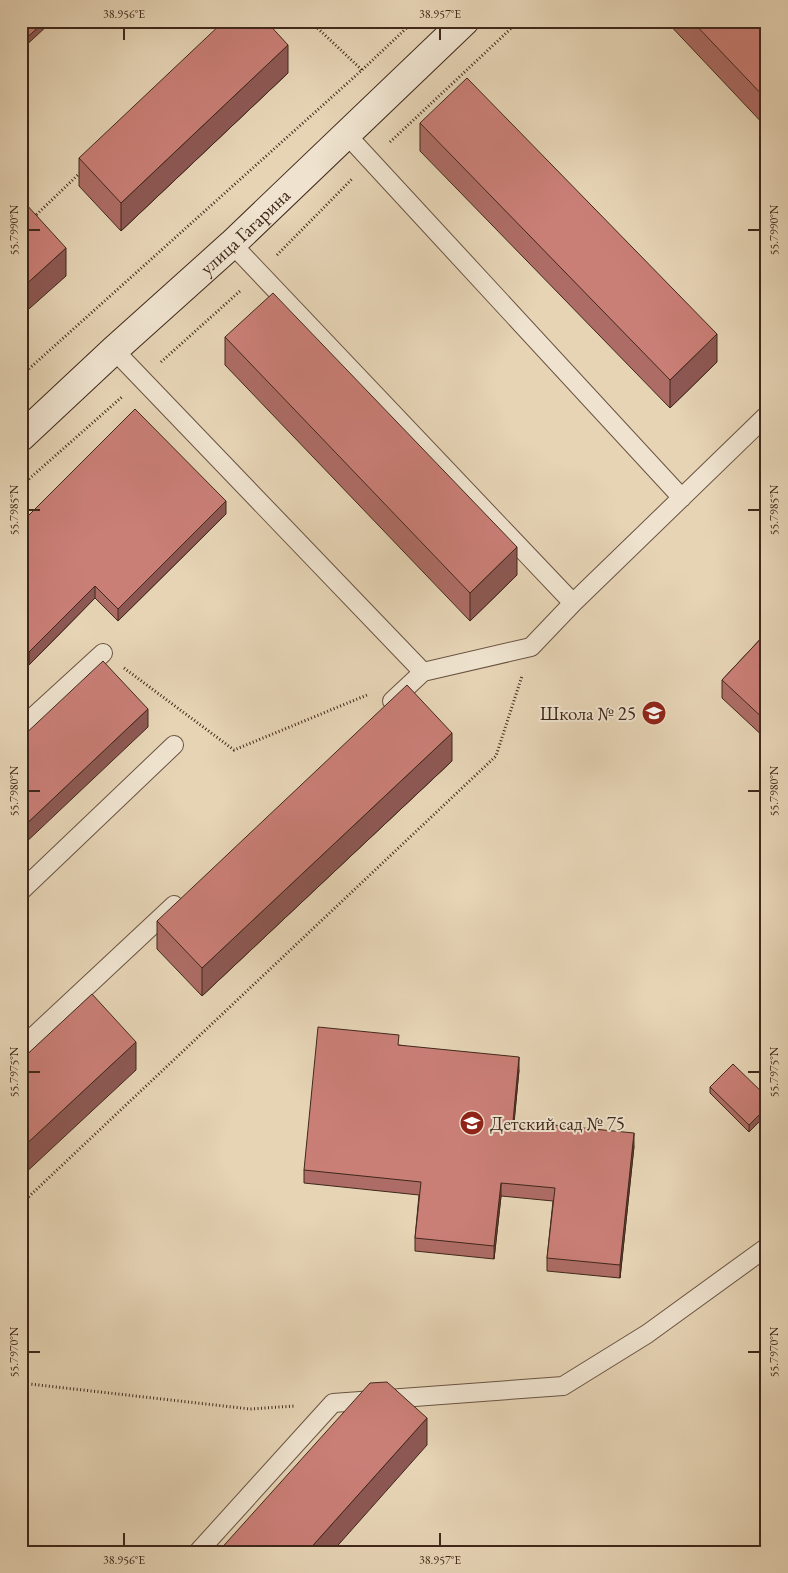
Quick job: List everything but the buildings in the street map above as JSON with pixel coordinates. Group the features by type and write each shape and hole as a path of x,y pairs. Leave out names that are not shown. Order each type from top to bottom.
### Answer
{"main road":[{"name":"улица Гагарина","path":"21,437 232,244 465,21"}],"lane":[{"path":"347,135 682,498"},
{"path":"232,244 573,603"},
{"path":"114,350 423,672"},
{"path":"380,712 423,672 531,647 573,603 767,416"},
{"path":"21,728 103,653"},
{"path":"21,891 174,745"},
{"path":"21,1048 186,894"},
{"path":"198,1552 333,1403 563,1386 647,1334 767,1247"}],"path":[{"path":"310,21 389,95"},
{"path":"21,376 362,70 414,21"},
{"path":"28,222 85,169"},
{"path":"21,1204 496,756 531,647"},
{"path":"103,653 234,750 369,694"},
{"path":"21,1383 250,1409 333,1403"}],"place":[{"name":"Школа № 25","path":"654,713"},
{"name":"Детский сад № 75","path":"472,1123"}]}
